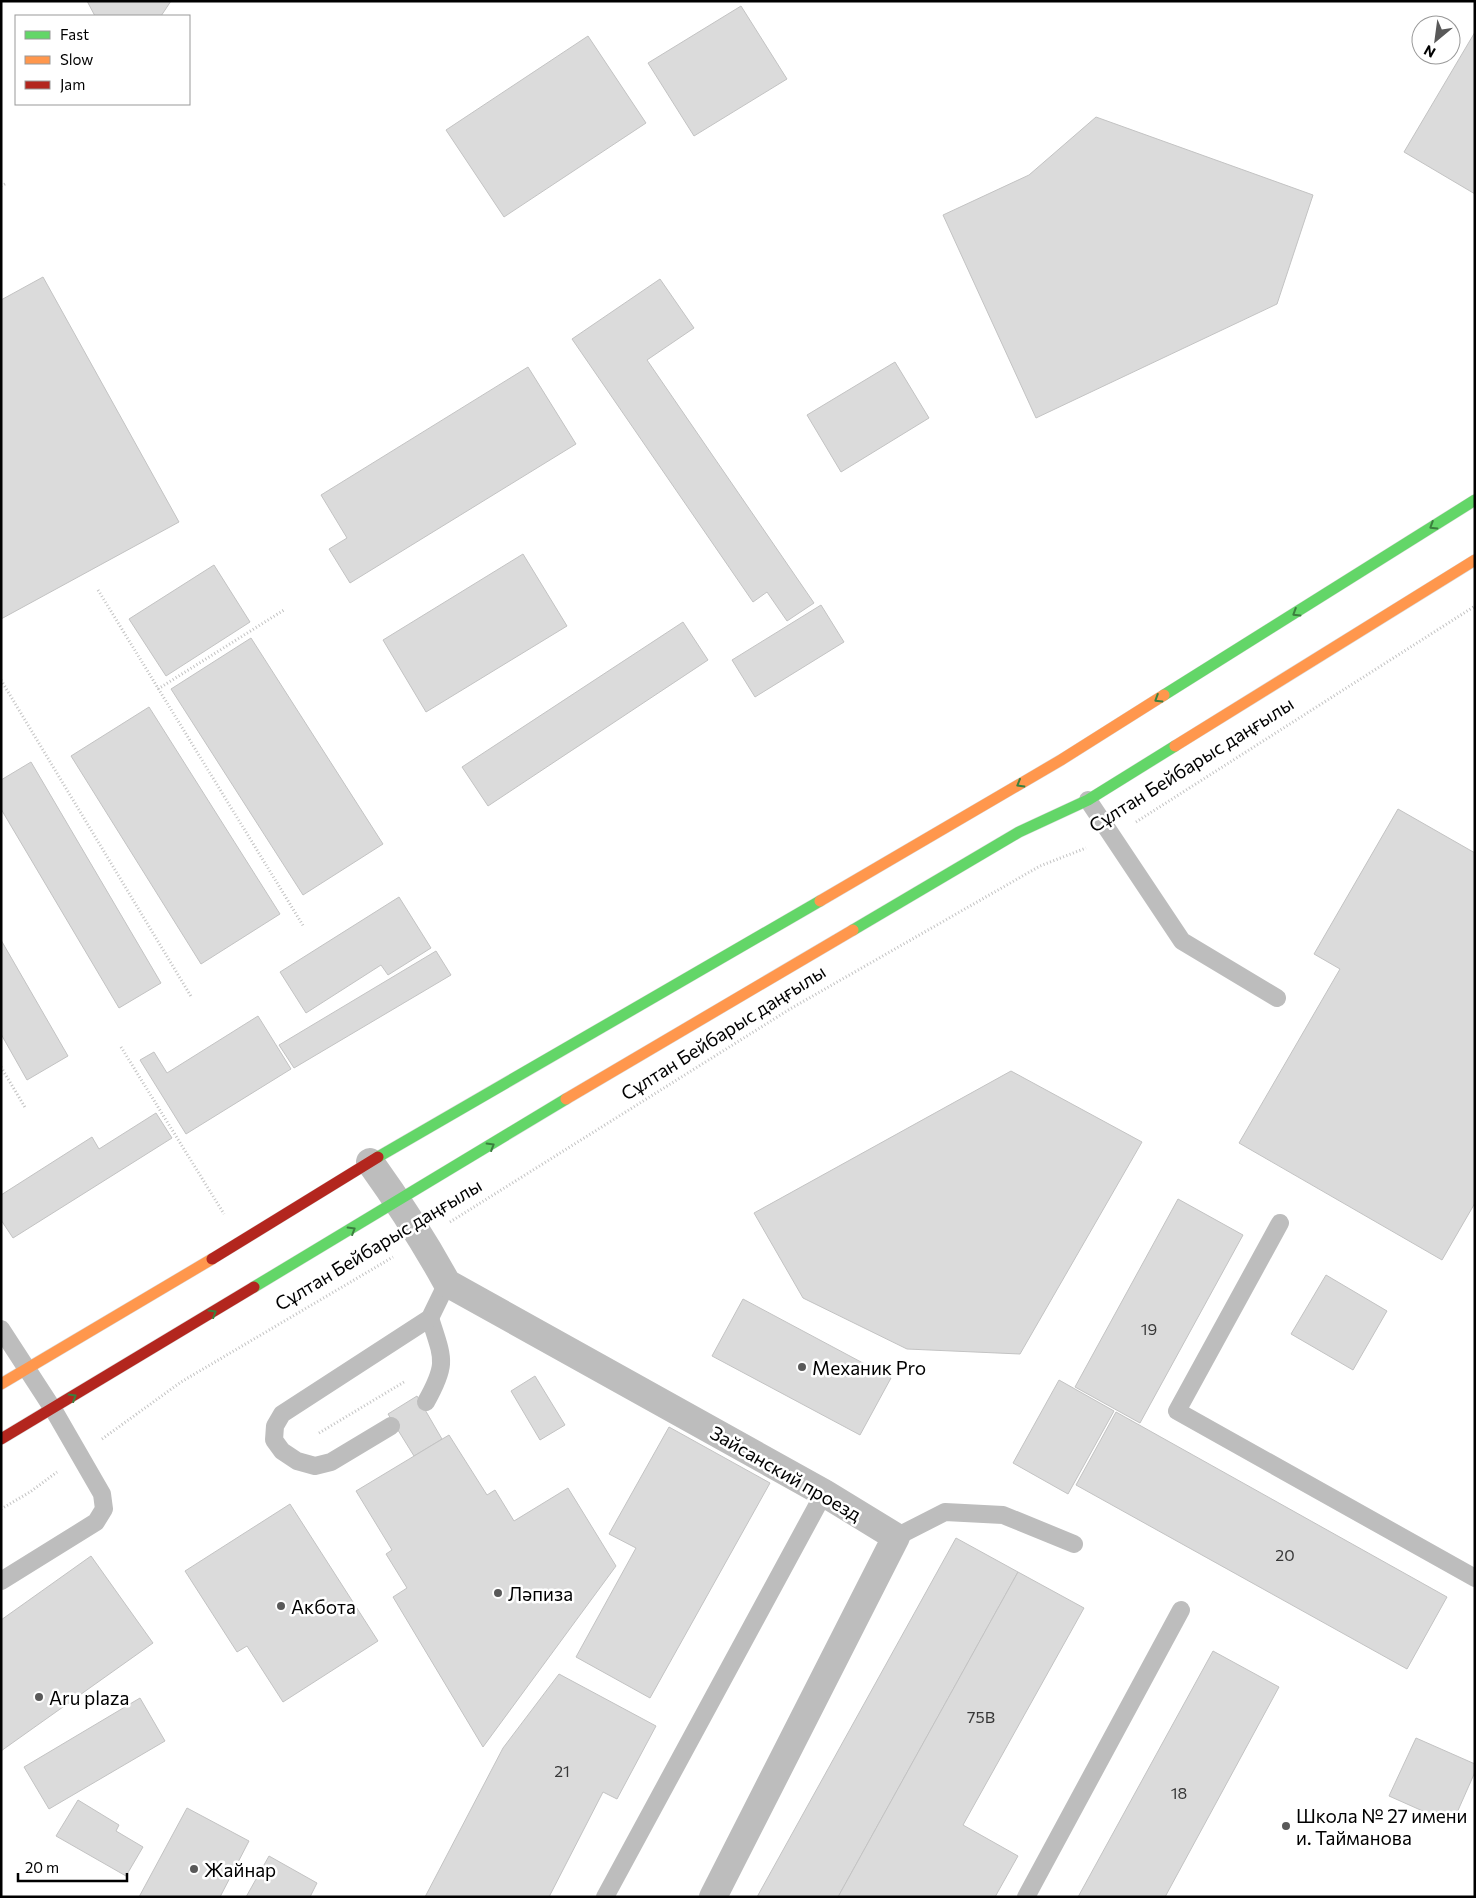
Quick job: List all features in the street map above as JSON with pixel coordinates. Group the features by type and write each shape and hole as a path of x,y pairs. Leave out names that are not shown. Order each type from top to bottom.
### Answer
{"main road":[{"path":"1,1384 214,1258 370,1162 569,1048 1061,760 1475,500"},
{"name":"Сұлтан Бейбарыс даңғылы","path":"1,1439 399,1202 592,1084 1010,837 1088,800 1475,560"}],"street":[{"path":"370,1162 423,1239 448,1283"},
{"name":"Зайсанский проезд","path":"448,1283 824,1493 896,1538"},
{"path":"713,1897 896,1538"}],"lane":[{"path":"1088,800 1182,941 1277,998"},
{"path":"1280,1223 1177,1411 1475,1578"},
{"path":"391,1426 331,1462 315,1466 297,1461 282,1451 274,1440 275,1426 282,1414 430,1318 448,1283"},
{"path":"426,1402 439,1380 443,1358 430,1318"},
{"path":"1,1329 53,1409 102,1494 104,1509 96,1522 1,1581"},
{"path":"605,1897 824,1493"},
{"path":"896,1538 946,1512 1003,1515 1074,1544"},
{"path":"1026,1897 1181,1610"}],"path":[{"path":"1,186 7,183"},
{"path":"98,590 304,927"},
{"name":"Сұлтан Бейбарыс даңғылы","path":"1,1509 30,1492 181,1382 423,1239 799,1004 1040,866 1112,837 1475,606"},
{"path":"158,689 284,610"},
{"path":"1,680 192,998"},
{"path":"121,1047 227,1218"},
{"path":"1,1067 26,1109"},
{"path":"319,1433 443,1358"}],"building":[{"path":"87,1 171,1 162,15 94,15"},
{"path":"741,6 787,79 694,136 648,63"},
{"path":"1475,32 1475,194 1404,152 1455,65 1461,65 1461,56"},
{"path":"588,36 646,123 504,217 446,130"},
{"path":"1096,117 1313,195 1277,304 1036,418 943,215 1029,175"},
{"path":"43,277 179,522 1,619 1,300"},
{"path":"660,279 694,328 647,360 814,603 787,621 767,592 753,602 572,339"},
{"path":"895,362 929,418 841,472 807,415"},
{"path":"528,367 576,444 350,583 329,549 347,538 321,495"},
{"path":"523,554 567,626 426,712 383,640"},
{"path":"214,565 250,622 166,676 129,619"},
{"path":"821,605 844,642 755,697 732,660"},
{"path":"683,622 708,660 488,806 462,767"},
{"path":"251,638 383,844 303,895 171,689"},
{"path":"149,707 280,914 201,964 71,756"},
{"path":"31,762 161,983 119,1008 1,809 1,780"},
{"path":"1398,809 1475,853 1475,1203 1442,1260 1239,1143 1340,969 1314,954"},
{"path":"399,897 431,948 388,975 381,965 306,1013 280,972"},
{"path":"1,940 68,1056 27,1080 1,1034"},
{"path":"436,951 451,975 294,1068 279,1045"},
{"path":"258,1016 291,1069 186,1134 140,1060 154,1052 167,1073"},
{"path":"1011,1071 1142,1142 1020,1354 907,1349 803,1298 754,1213"},
{"path":"156,1113 172,1138 13,1238 1,1220 1,1195 92,1137 99,1149"},
{"path":"1178,1199 1243,1235 1140,1423 1075,1387"},
{"path":"1326,1275 1387,1311 1353,1370 1291,1334"},
{"name":"Механик Pro","path":"743,1299 891,1378 860,1435 712,1356"},
{"path":"535,1376 565,1425 540,1440 511,1391"},
{"path":"1059,1380 1114,1411 1068,1494 1013,1463"},
{"path":"417,1396 442,1439 414,1456 388,1414"},
{"path":"1116,1412 1447,1597 1407,1669 1076,1485"},
{"path":"669,1427 770,1483 650,1698 576,1657 636,1548 609,1534"},
{"name":"Ләпиза","path":"449,1435 487,1495 495,1490 514,1521 568,1488 616,1566 483,1747 393,1597 407,1588 386,1554 392,1550 356,1491"},
{"name":"Акбота","path":"290,1504 378,1641 283,1702 247,1646 237,1652 185,1571"},
{"path":"956,1538 1018,1572 838,1897 757,1897"},
{"name":"Aru plaza","path":"91,1556 153,1643 1,1751 1,1620"},
{"path":"1018,1572 1084,1608 963,1825 1018,1856 995,1897 838,1897"},
{"path":"1213,1651 1279,1687 1165,1897 1078,1897"},
{"path":"559,1674 656,1726 617,1799 603,1792 549,1897 425,1897 503,1748"},
{"path":"140,1698 165,1741 49,1809 24,1767"},
{"path":"1416,1738 1475,1764 1475,1772 1452,1824 1389,1796"},
{"path":"78,1800 119,1825 116,1831 143,1847 126,1876 56,1836"},
{"name":"Жайнар","path":"187,1808 249,1841 220,1897 139,1897"},
{"path":"269,1856 317,1883 310,1897 246,1897"}],"traffic: fast":[{"path":"1164,695 1475,500"},
{"path":"853,930 1019,832 1088,800 1175,746"},
{"path":"378,1157 820,901"},
{"path":"254,1287 566,1099"}],"traffic: slow":[{"path":"1175,746 1475,560"},
{"path":"820,901 1061,760 1164,695"},
{"path":"566,1099 853,930"},
{"path":"1,1384 212,1259"}],"traffic: jam":[{"path":"212,1259 378,1157"},
{"path":"1,1439 254,1287"}],"place":[{"name":"Механик Pro","path":"802,1367"},
{"name":"Ләпиза","path":"498,1593"},
{"name":"Акбота","path":"281,1606"},
{"name":"Aru plaza","path":"39,1697"},
{"name":"Школа № 27 имени и. Тайманова","path":"1286,1826"},
{"name":"Жайнар","path":"194,1869"}]}
